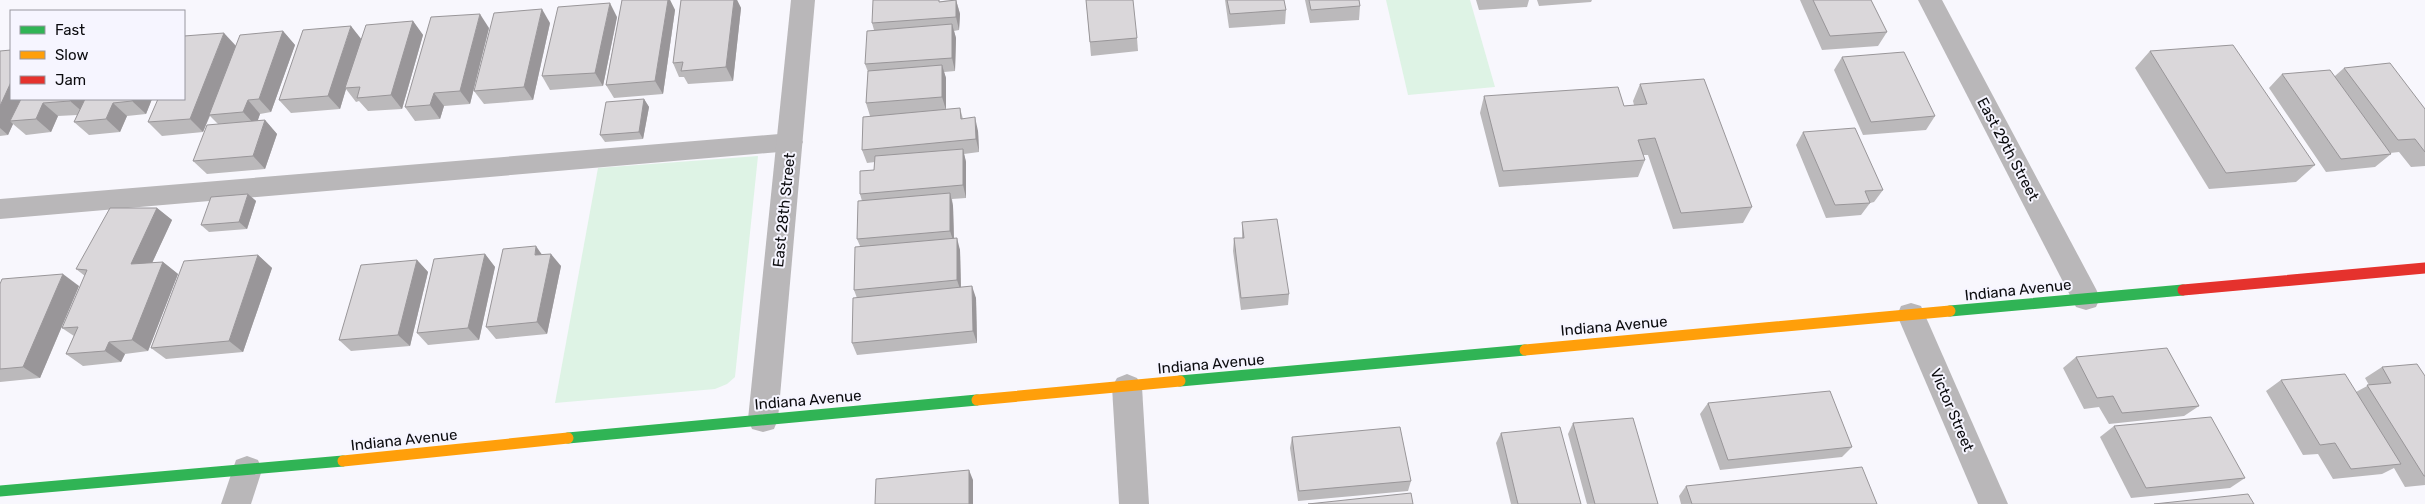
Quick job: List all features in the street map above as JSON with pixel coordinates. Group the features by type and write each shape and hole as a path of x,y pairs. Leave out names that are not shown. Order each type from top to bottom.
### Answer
{"street":[{"name":"East 28th Street","path":"763,419 791,142 803,0"},
{"name":"East 29th Street","path":"1930,0 2086,298"},
{"name":"Indiana Avenue","path":"0,491 247,470 763,419 2425,268"},
{"name":"Victor Street","path":"1911,315 1992,504"},
{"path":"1127,387 1134,504"},
{"path":"236,504 247,470"}],"lane":[{"path":"0,208 791,142"}],"green space":[{"path":"1386,0 1470,0 1495,87 1408,95"},
{"path":"758,156 735,377 727,384 715,389 555,403 598,168"}],"building":[{"path":"622,0 668,0 655,81 606,85"},
{"path":"681,0 734,0 726,67 681,71 683,62 673,63"},
{"path":"873,0 939,0 939,2 956,0 956,17 872,23"},
{"path":"1086,0 1133,0 1137,38 1090,42"},
{"path":"1227,0 1284,0 1286,10 1230,14"},
{"path":"1309,0 1359,0 1360,6 1311,10"},
{"path":"1813,0 1871,0 1887,32 1830,36"},
{"path":"610,3 595,73 542,76 558,7"},
{"path":"542,9 524,87 474,91 494,13"},
{"path":"480,14 460,91 434,93 430,105 405,107 431,17"},
{"path":"413,21 391,95 357,98 360,87 345,88 366,25"},
{"path":"952,24 952,58 865,64 867,31"},
{"path":"351,26 328,96 279,100 303,30"},
{"path":"283,31 259,99 248,100 243,112 209,115 240,35"},
{"path":"224,33 190,119 148,122 158,100 185,100 185,36"},
{"path":"2233,45 2315,165 2226,173 2150,51"},
{"path":"10,50 10,84 0,106 0,51"},
{"path":"1904,52 1935,116 1871,122 1842,57"},
{"path":"2390,63 2425,109 2425,152 2415,139 2398,140 2344,68"},
{"path":"942,65 942,97 866,103 868,71"},
{"path":"2330,70 2391,154 2341,159 2282,74"},
{"path":"1704,79 1752,207 1681,213 1655,138 1638,140 1645,160 1503,171 1484,96 1618,87 1624,106 1647,104 1640,84"},
{"path":"644,99 639,132 600,135 606,102"},
{"path":"20,100 70,100 43,103 36,119 10,121"},
{"path":"85,100 132,100 113,103 106,119 74,122"},
{"path":"960,108 961,119 975,117 976,139 862,150 863,117"},
{"path":"265,120 253,156 193,161 207,125"},
{"path":"1855,128 1883,190 1865,191 1870,203 1835,205 1803,132"},
{"path":"963,149 963,185 860,194 860,171 874,170 875,156"},
{"path":"950,193 950,231 857,239 858,201"},
{"path":"248,194 239,222 201,225 211,197"},
{"path":"110,208 157,208 131,264 163,262 132,340 109,342 105,351 66,354 78,327 62,328 87,270 76,269"},
{"path":"1277,219 1289,294 1241,298 1234,238 1244,238 1242,222"},
{"path":"957,238 957,280 854,290 855,247"},
{"path":"536,246 535,255 551,254 537,322 486,327 503,249"},
{"path":"485,254 468,328 417,333 434,259"},
{"path":"258,255 229,341 151,348 184,261"},
{"path":"417,260 398,335 339,340 361,265"},
{"path":"63,274 23,367 0,369 0,284 2,279"},
{"path":"972,286 973,331 852,343 853,298"},
{"path":"2167,348 2199,406 2122,413 2113,396 2097,398 2076,357"},
{"path":"2417,364 2425,376 2425,476 2367,385 2391,383 2382,367"},
{"path":"2345,374 2401,464 2351,469 2335,443 2320,445 2281,380"},
{"path":"1830,391 1852,447 1728,460 1708,403"},
{"path":"2211,417 2245,478 2146,488 2114,426"},
{"path":"1633,418 1658,504 1595,504 1573,423"},
{"path":"1400,427 1411,481 1299,491 1292,437"},
{"path":"1560,427 1581,504 1518,504 1501,433"},
{"path":"1862,467 1877,504 1692,504 1686,486"},
{"path":"969,470 969,504 875,504 876,479"},
{"path":"1411,493 1413,504 1308,504"},
{"path":"2248,494 2254,504 2154,504"}],"traffic: fast":[{"path":"1950,311 2183,290"},
{"path":"1180,381 1525,350"},
{"path":"568,438 977,400"},
{"path":"0,491 343,461"}],"traffic: slow":[{"path":"1525,350 1950,311"},
{"path":"977,400 1180,381"},
{"path":"343,461 568,438"}],"traffic: jam":[{"path":"2183,290 2425,268"}]}
